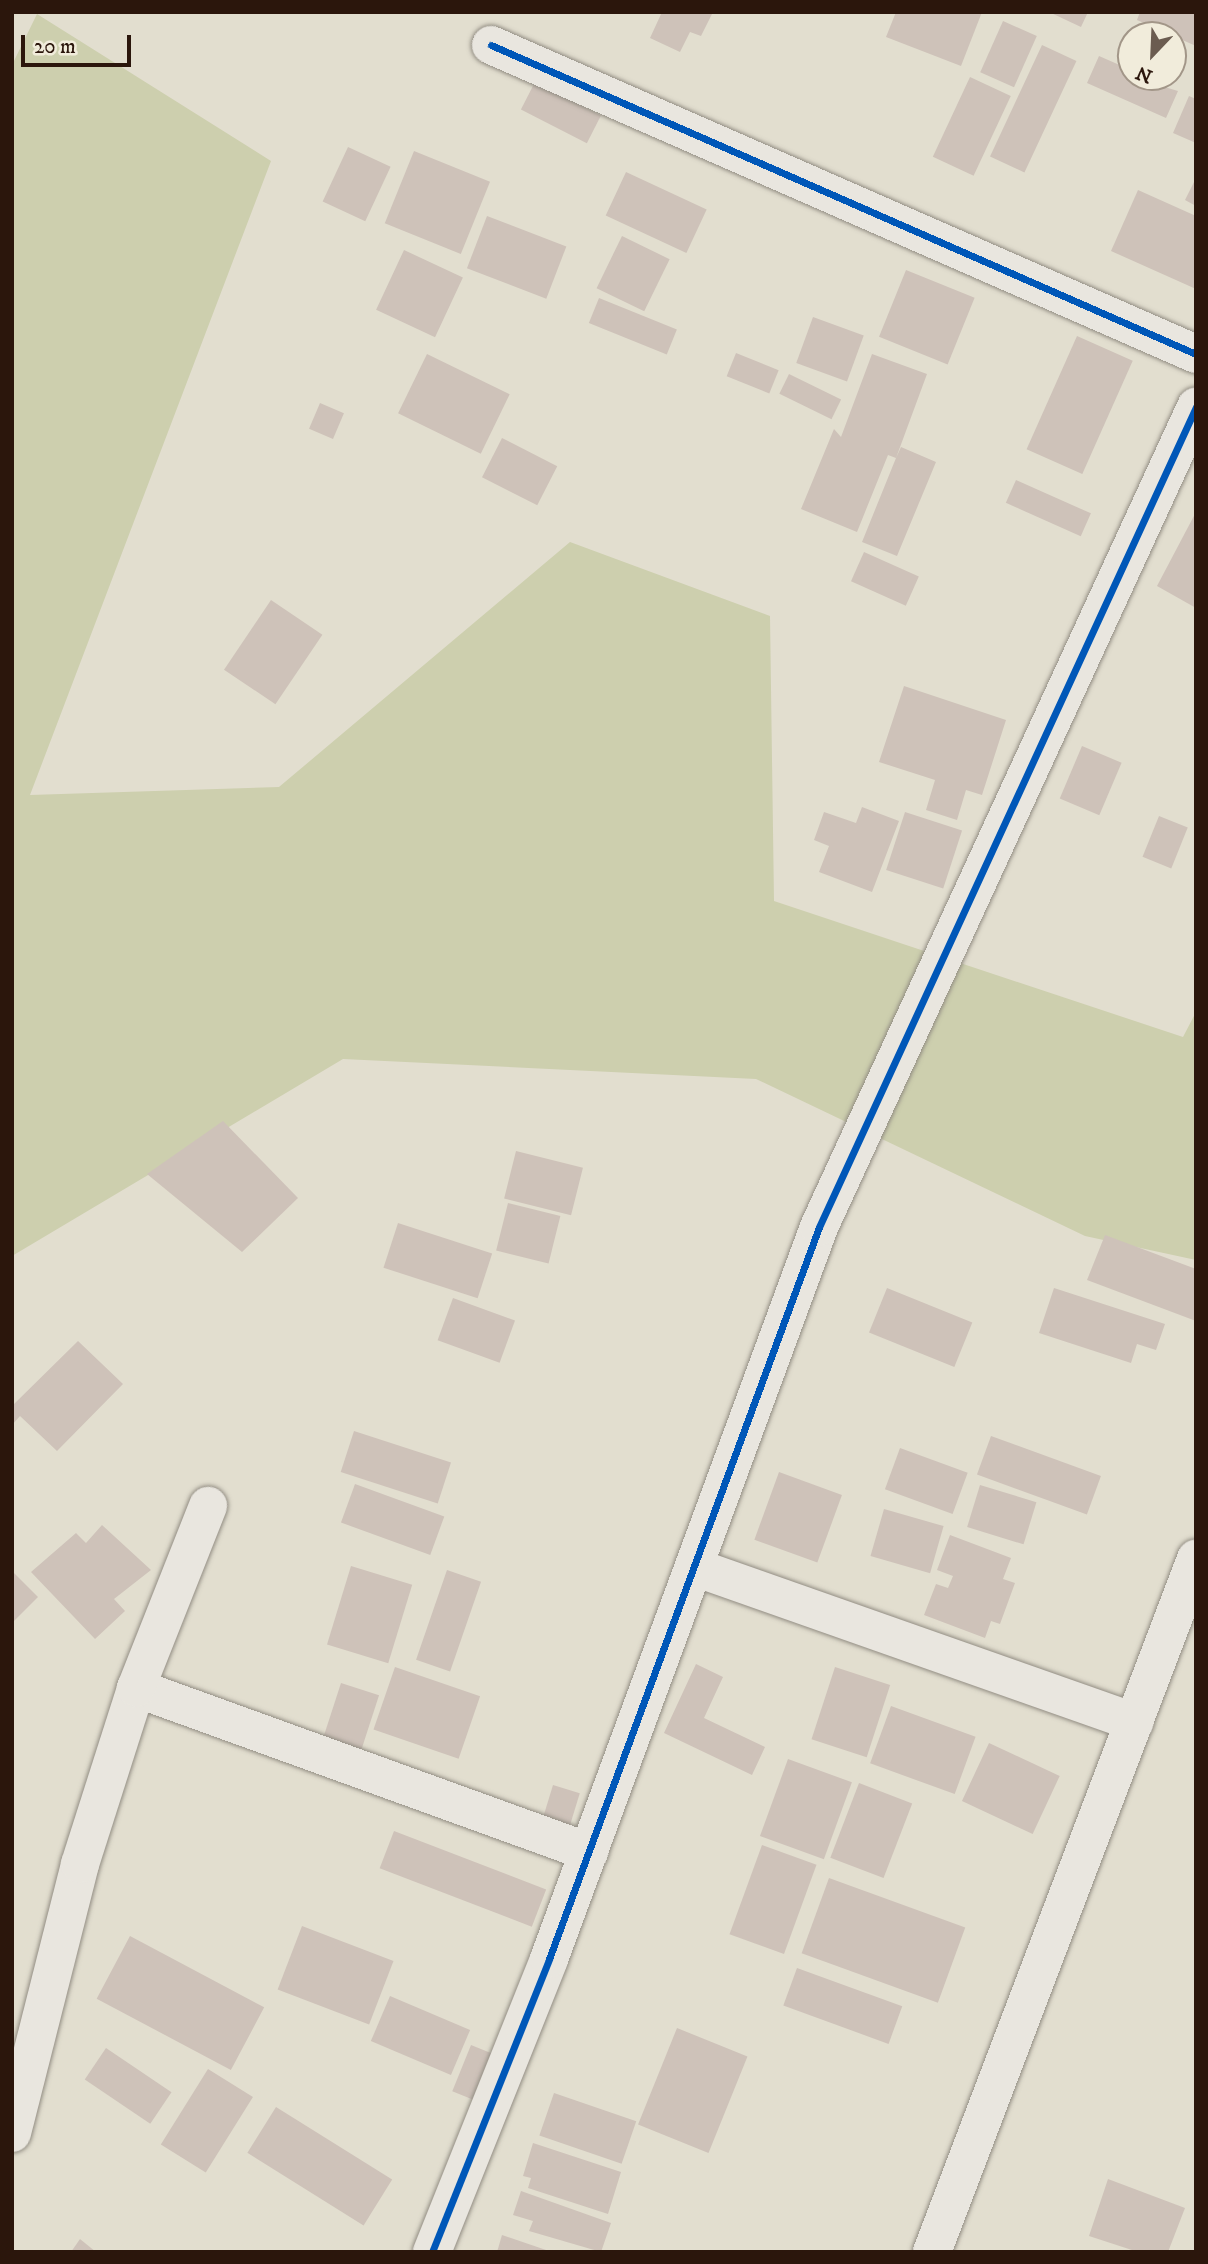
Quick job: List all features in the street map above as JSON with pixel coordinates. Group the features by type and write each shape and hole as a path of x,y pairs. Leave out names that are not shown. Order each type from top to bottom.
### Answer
{"street":[{"path":"491,45 1196,354"},
{"path":"432,2252 589,1852 819,1227 912,1014 1196,407"},
{"path":"12,2133 80,1864 136,1688 208,1506"},
{"path":"932,2252 1196,1559"},
{"path":"694,1567 1134,1722"},
{"path":"136,1688 589,1852"}],"green space":[{"path":"37,14 271,161 30,795 279,787 570,542 770,616 774,901 1183,1037 1196,1012 1196,1260 1085,1236 756,1079 343,1059 12,1256 12,65"}],"building":[{"path":"662,12 713,12 701,36 690,32 680,52 650,38"},
{"path":"896,12 982,12 961,66 886,37"},
{"path":"1049,12 1088,12 1081,27"},
{"path":"1140,12 1196,12 1196,46 1187,42 1187,21 1137,20"},
{"path":"1003,21 1037,36 1014,87 980,72"},
{"path":"1042,45 1076,61 1024,173 990,156"},
{"path":"1099,56 1117,64 1117,91 1178,91 1166,118 1087,83"},
{"path":"970,77 1011,96 974,176 933,157"},
{"path":"535,82 601,116 587,143 521,110"},
{"path":"1189,96 1196,99 1196,143 1173,133"},
{"path":"348,147 391,167 365,221 323,201"},
{"path":"414,151 490,182 461,254 385,223"},
{"path":"626,172 707,210 686,253 606,216"},
{"path":"1196,178 1196,206 1185,200"},
{"path":"1138,190 1196,216 1196,289 1111,251"},
{"path":"487,216 566,246 546,299 467,268"},
{"path":"622,236 670,259 644,311 597,288"},
{"path":"404,250 463,277 435,337 376,310"},
{"path":"906,270 975,298 948,364 879,337"},
{"path":"599,298 677,329 667,355 589,323"},
{"path":"813,317 864,335 847,382 796,363"},
{"path":"1077,336 1133,361 1082,474 1027,449"},
{"path":"736,353 779,370 769,393 727,376"},
{"path":"427,354 510,394 481,454 398,413"},
{"path":"872,354 927,374 896,458 888,455 857,532 801,509 834,429 841,437"},
{"path":"789,374 841,399 831,419 779,394"},
{"path":"320,403 344,413 333,439 309,429"},
{"path":"502,438 557,466 537,505 482,477"},
{"path":"901,447 936,462 897,556 862,542"},
{"path":"1016,480 1091,513 1081,536 1006,503"},
{"path":"1196,512 1196,608 1157,586"},
{"path":"864,552 919,576 906,606 851,581"},
{"path":"271,600 322,635 275,704 224,670"},
{"path":"904,686 1006,720 982,795 966,790 957,820 926,810 935,780 879,762"},
{"path":"1082,746 1122,763 1099,815 1060,798"},
{"path":"862,807 899,821 872,892 819,872 829,846 814,840 824,812 856,823"},
{"path":"905,812 962,831 943,889 886,870"},
{"path":"1159,816 1188,828 1171,868 1143,857"},
{"path":"223,1121 298,1198 242,1252 147,1174"},
{"path":"516,1151 583,1168 571,1215 504,1199"},
{"path":"508,1203 560,1216 549,1264 496,1251"},
{"path":"398,1223 492,1254 478,1298 383,1268"},
{"path":"1105,1235 1196,1269 1196,1321 1087,1280"},
{"path":"887,1288 972,1322 954,1367 869,1333"},
{"path":"1054,1288 1165,1324 1156,1350 1137,1344 1131,1363 1039,1333"},
{"path":"453,1298 515,1321 500,1363 438,1340"},
{"path":"78,1341 123,1384 57,1451 20,1416 12,1425 12,1406"},
{"path":"354,1431 451,1463 438,1503 341,1472"},
{"path":"991,1436 1101,1476 1087,1515 977,1475"},
{"path":"900,1448 968,1473 953,1514 885,1489"},
{"path":"779,1472 842,1495 817,1563 754,1540"},
{"path":"355,1484 444,1516 430,1555 341,1523"},
{"path":"980,1485 1036,1502 1024,1544 967,1527"},
{"path":"884,1509 944,1526 930,1573 870,1556"},
{"path":"102,1525 151,1570 114,1599 125,1611 95,1639 31,1572 76,1533 86,1543"},
{"path":"950,1535 1011,1558 1003,1579 1015,1583 1000,1624 991,1621 985,1638 924,1615 936,1584 948,1588 953,1576 937,1570"},
{"path":"351,1566 412,1585 388,1663 327,1644"},
{"path":"447,1570 481,1582 450,1672 416,1660"},
{"path":"12,1571 38,1597 12,1623"},
{"path":"696,1664 723,1677 704,1718 765,1747 752,1775 664,1733"},
{"path":"395,1667 480,1696 459,1759 374,1729"},
{"path":"835,1667 890,1685 867,1757 812,1739"},
{"path":"341,1683 379,1695 361,1751 323,1738"},
{"path":"891,1706 976,1737 955,1794 870,1763"},
{"path":"989,1743 1060,1776 1033,1834 962,1801"},
{"path":"788,1759 852,1782 824,1859 760,1836"},
{"path":"859,1783 912,1803 884,1878 830,1858"},
{"path":"553,1785 580,1793 566,1838 539,1830"},
{"path":"394,1831 546,1889 532,1927 380,1868"},
{"path":"762,1845 817,1865 784,1954 730,1934"},
{"path":"829,1878 965,1928 938,2003 802,1953"},
{"path":"302,1926 393,1961 369,2025 278,1989"},
{"path":"130,1936 264,2007 231,2070 97,1999"},
{"path":"797,1968 902,2006 889,2044 783,2006"},
{"path":"390,1996 470,2030 451,2075 371,2041"},
{"path":"677,2028 747,2056 709,2153 638,2124"},
{"path":"471,2045 493,2054 475,2100 452,2091"},
{"path":"106,2048 171,2092 150,2124 85,2080"},
{"path":"208,2069 253,2097 206,2173 161,2144"},
{"path":"554,2093 636,2121 622,2164 539,2136"},
{"path":"276,2107 392,2180 364,2225 247,2153"},
{"path":"533,2143 621,2172 608,2214 528,2188 531,2178 523,2176"},
{"path":"1108,2179 1185,2208 1168,2252 1138,2252 1089,2236"},
{"path":"521,2191 611,2223 601,2252 529,2231 533,2221 513,2215"},
{"path":"502,2235 549,2251 549,2252 497,2252"},
{"path":"80,2239 96,2252 71,2252"}],"cycle path":[{"path":"491,45 1196,354"},
{"path":"432,2252 549,1959 819,1227 1196,407"}]}
